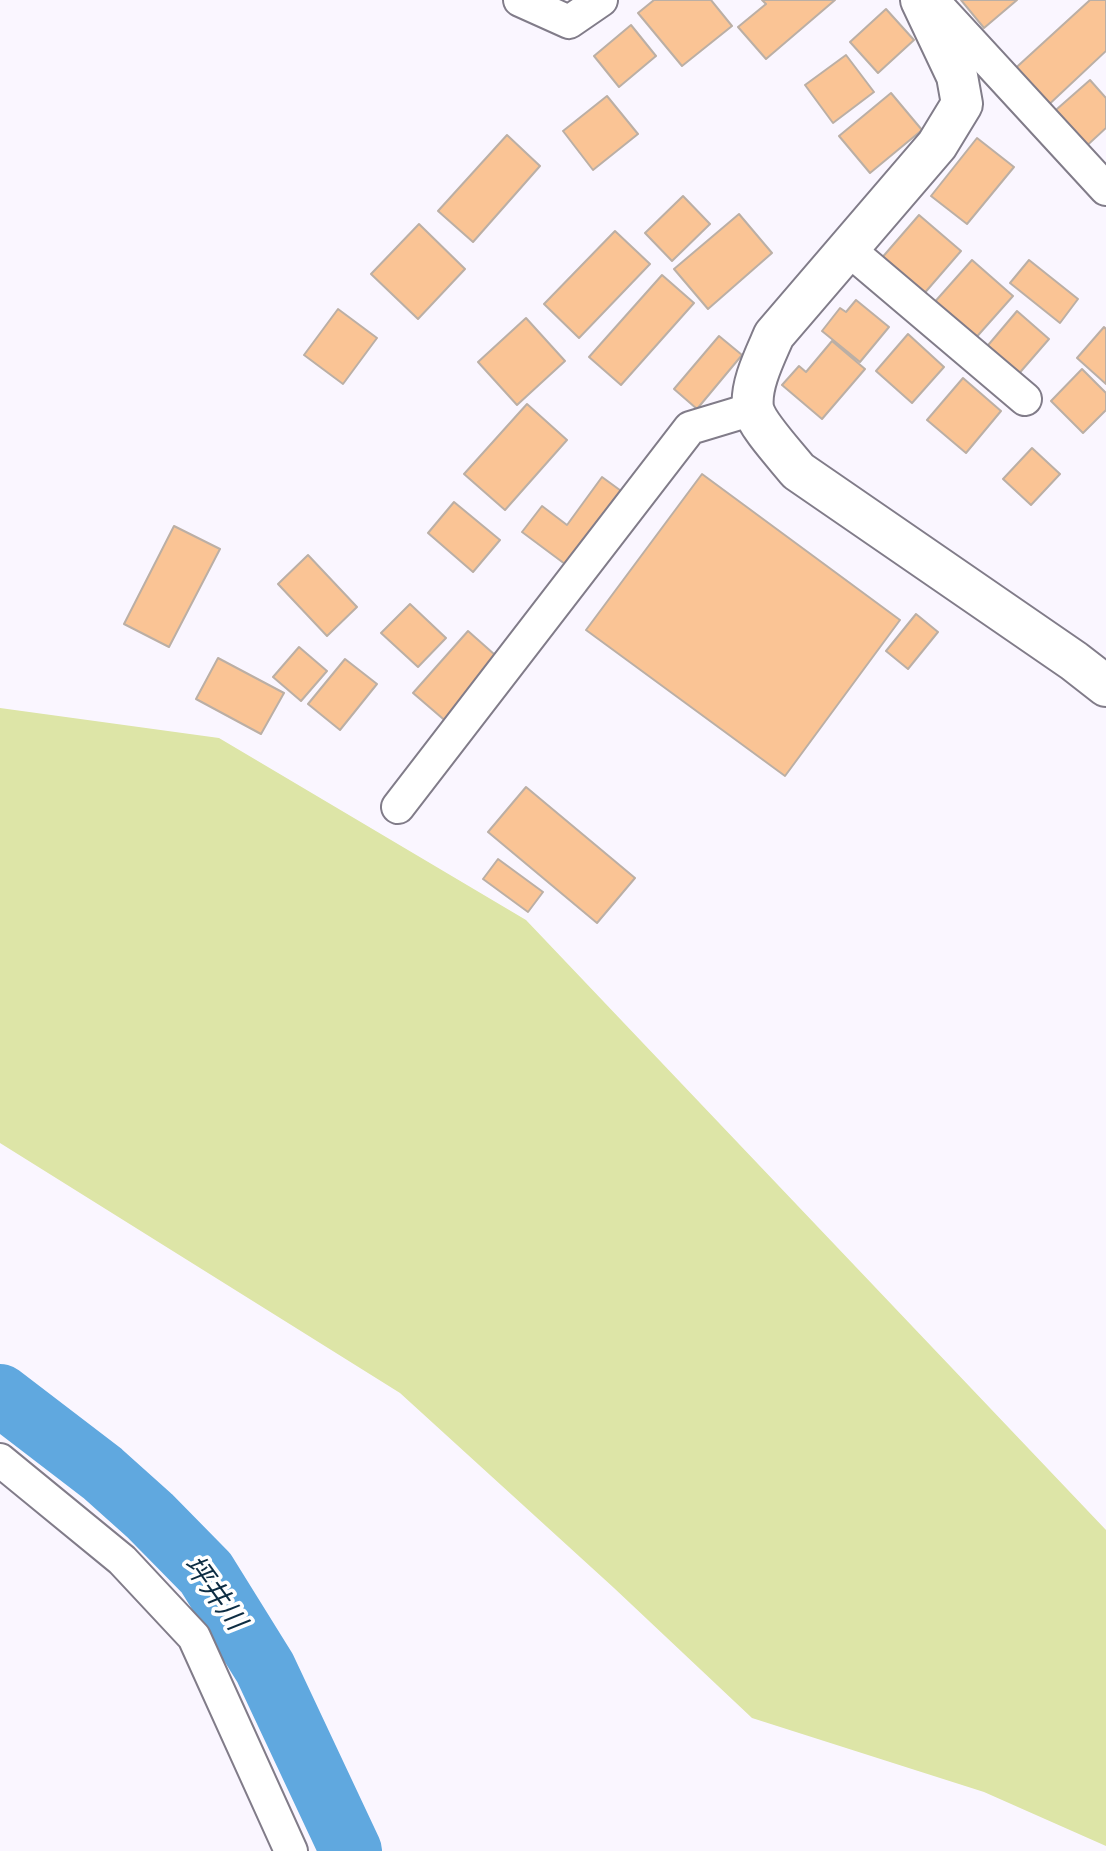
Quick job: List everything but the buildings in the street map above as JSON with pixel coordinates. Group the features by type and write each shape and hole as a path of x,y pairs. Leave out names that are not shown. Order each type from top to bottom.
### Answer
{"street":[{"path":"520,0 569,22 601,0"},
{"path":"921,0 957,76 962,104 937,145 774,335 758,372 753,409 770,438 798,471 1106,686"},
{"path":"932,0 1106,189"},
{"path":"848,249 1025,399"},
{"path":"398,807 690,428 753,409"},
{"path":"0,1460 122,1560 194,1637 291,1851"}],"green space":[{"path":"0,708 219,738 526,920 1106,1530 1106,1846 984,1792 752,1718 400,1393 0,1143"}],"waterway":[{"name":"坪井川","path":"0,1395 102,1473 206,1573 265,1668 351,1851"}]}
